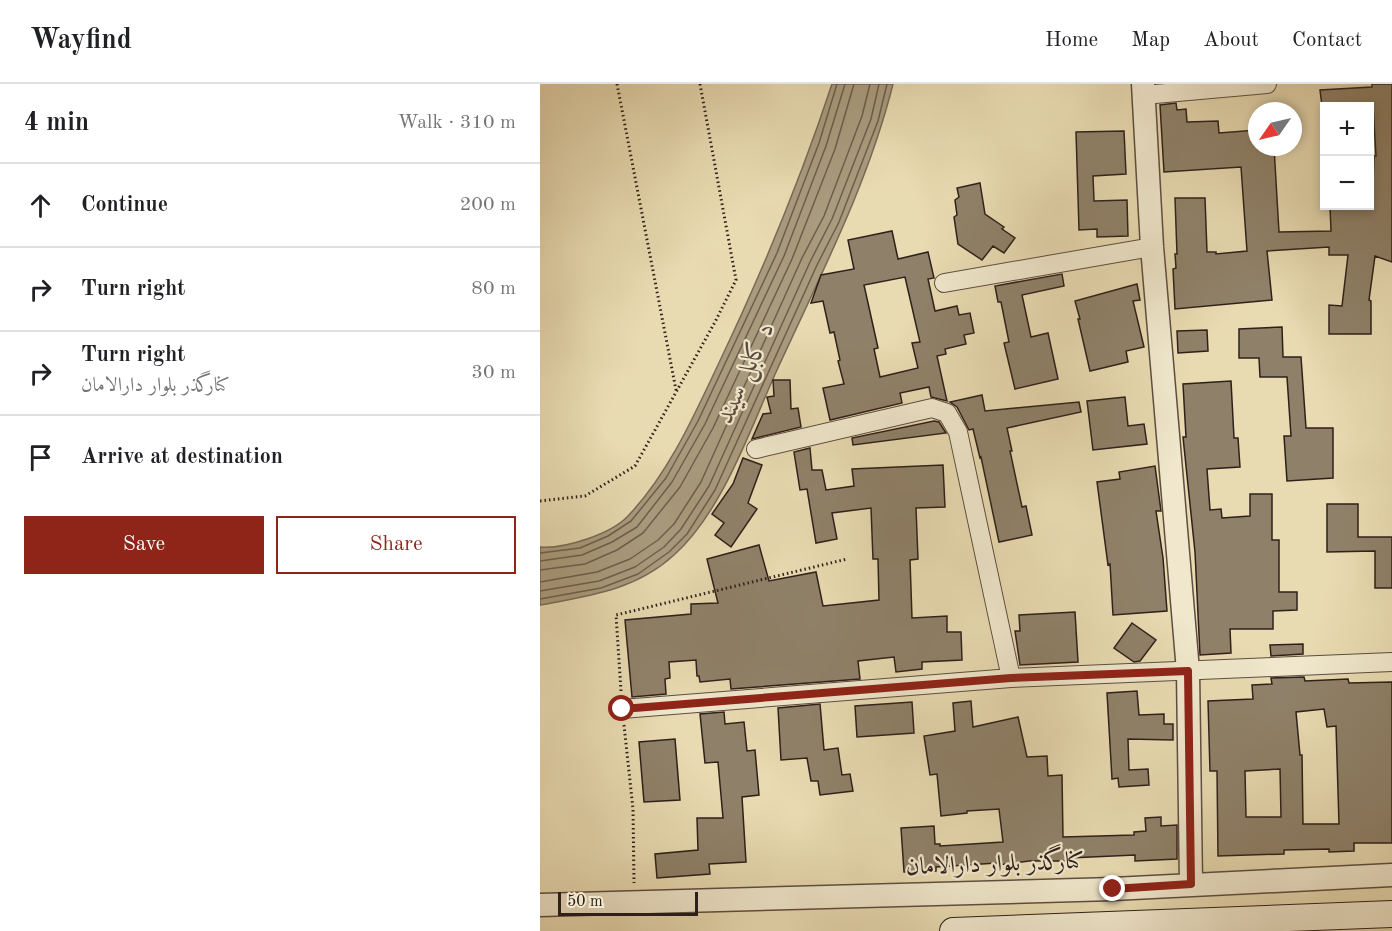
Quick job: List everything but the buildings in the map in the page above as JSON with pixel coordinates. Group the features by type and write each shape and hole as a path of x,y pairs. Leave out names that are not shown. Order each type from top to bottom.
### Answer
{"main road":[{"path":"953,931 1392,914"}],"street":[{"path":"1191,884 1188,671 1152,247 1144,89 1267,84"},
{"path":"944,283 1152,247"},
{"path":"756,448 932,408 947,413 958,432 1011,678"},
{"path":"622,709 1011,678 1392,662"},
{"name":"کنارگذر بلوار دارالامان","path":"540,905 1113,889 1392,875"}],"path":[{"path":"617,84 676,392"},
{"path":"540,501 585,496 635,466 736,280 699,84"},
{"path":"634,903 633,809 622,709 616,615 847,559"}],"water":[{"name":"د کابل سيند","path":"832,84 893,84 883,121 857,194 721,493 691,537 659,567 628,584 611,590 540,605 540,547 574,543 611,529 620,523 642,500 678,445 708,386 764,263 807,156"}],"route":[{"path":"622,709 1011,678 1188,671 1191,884 1113,889"}]}
